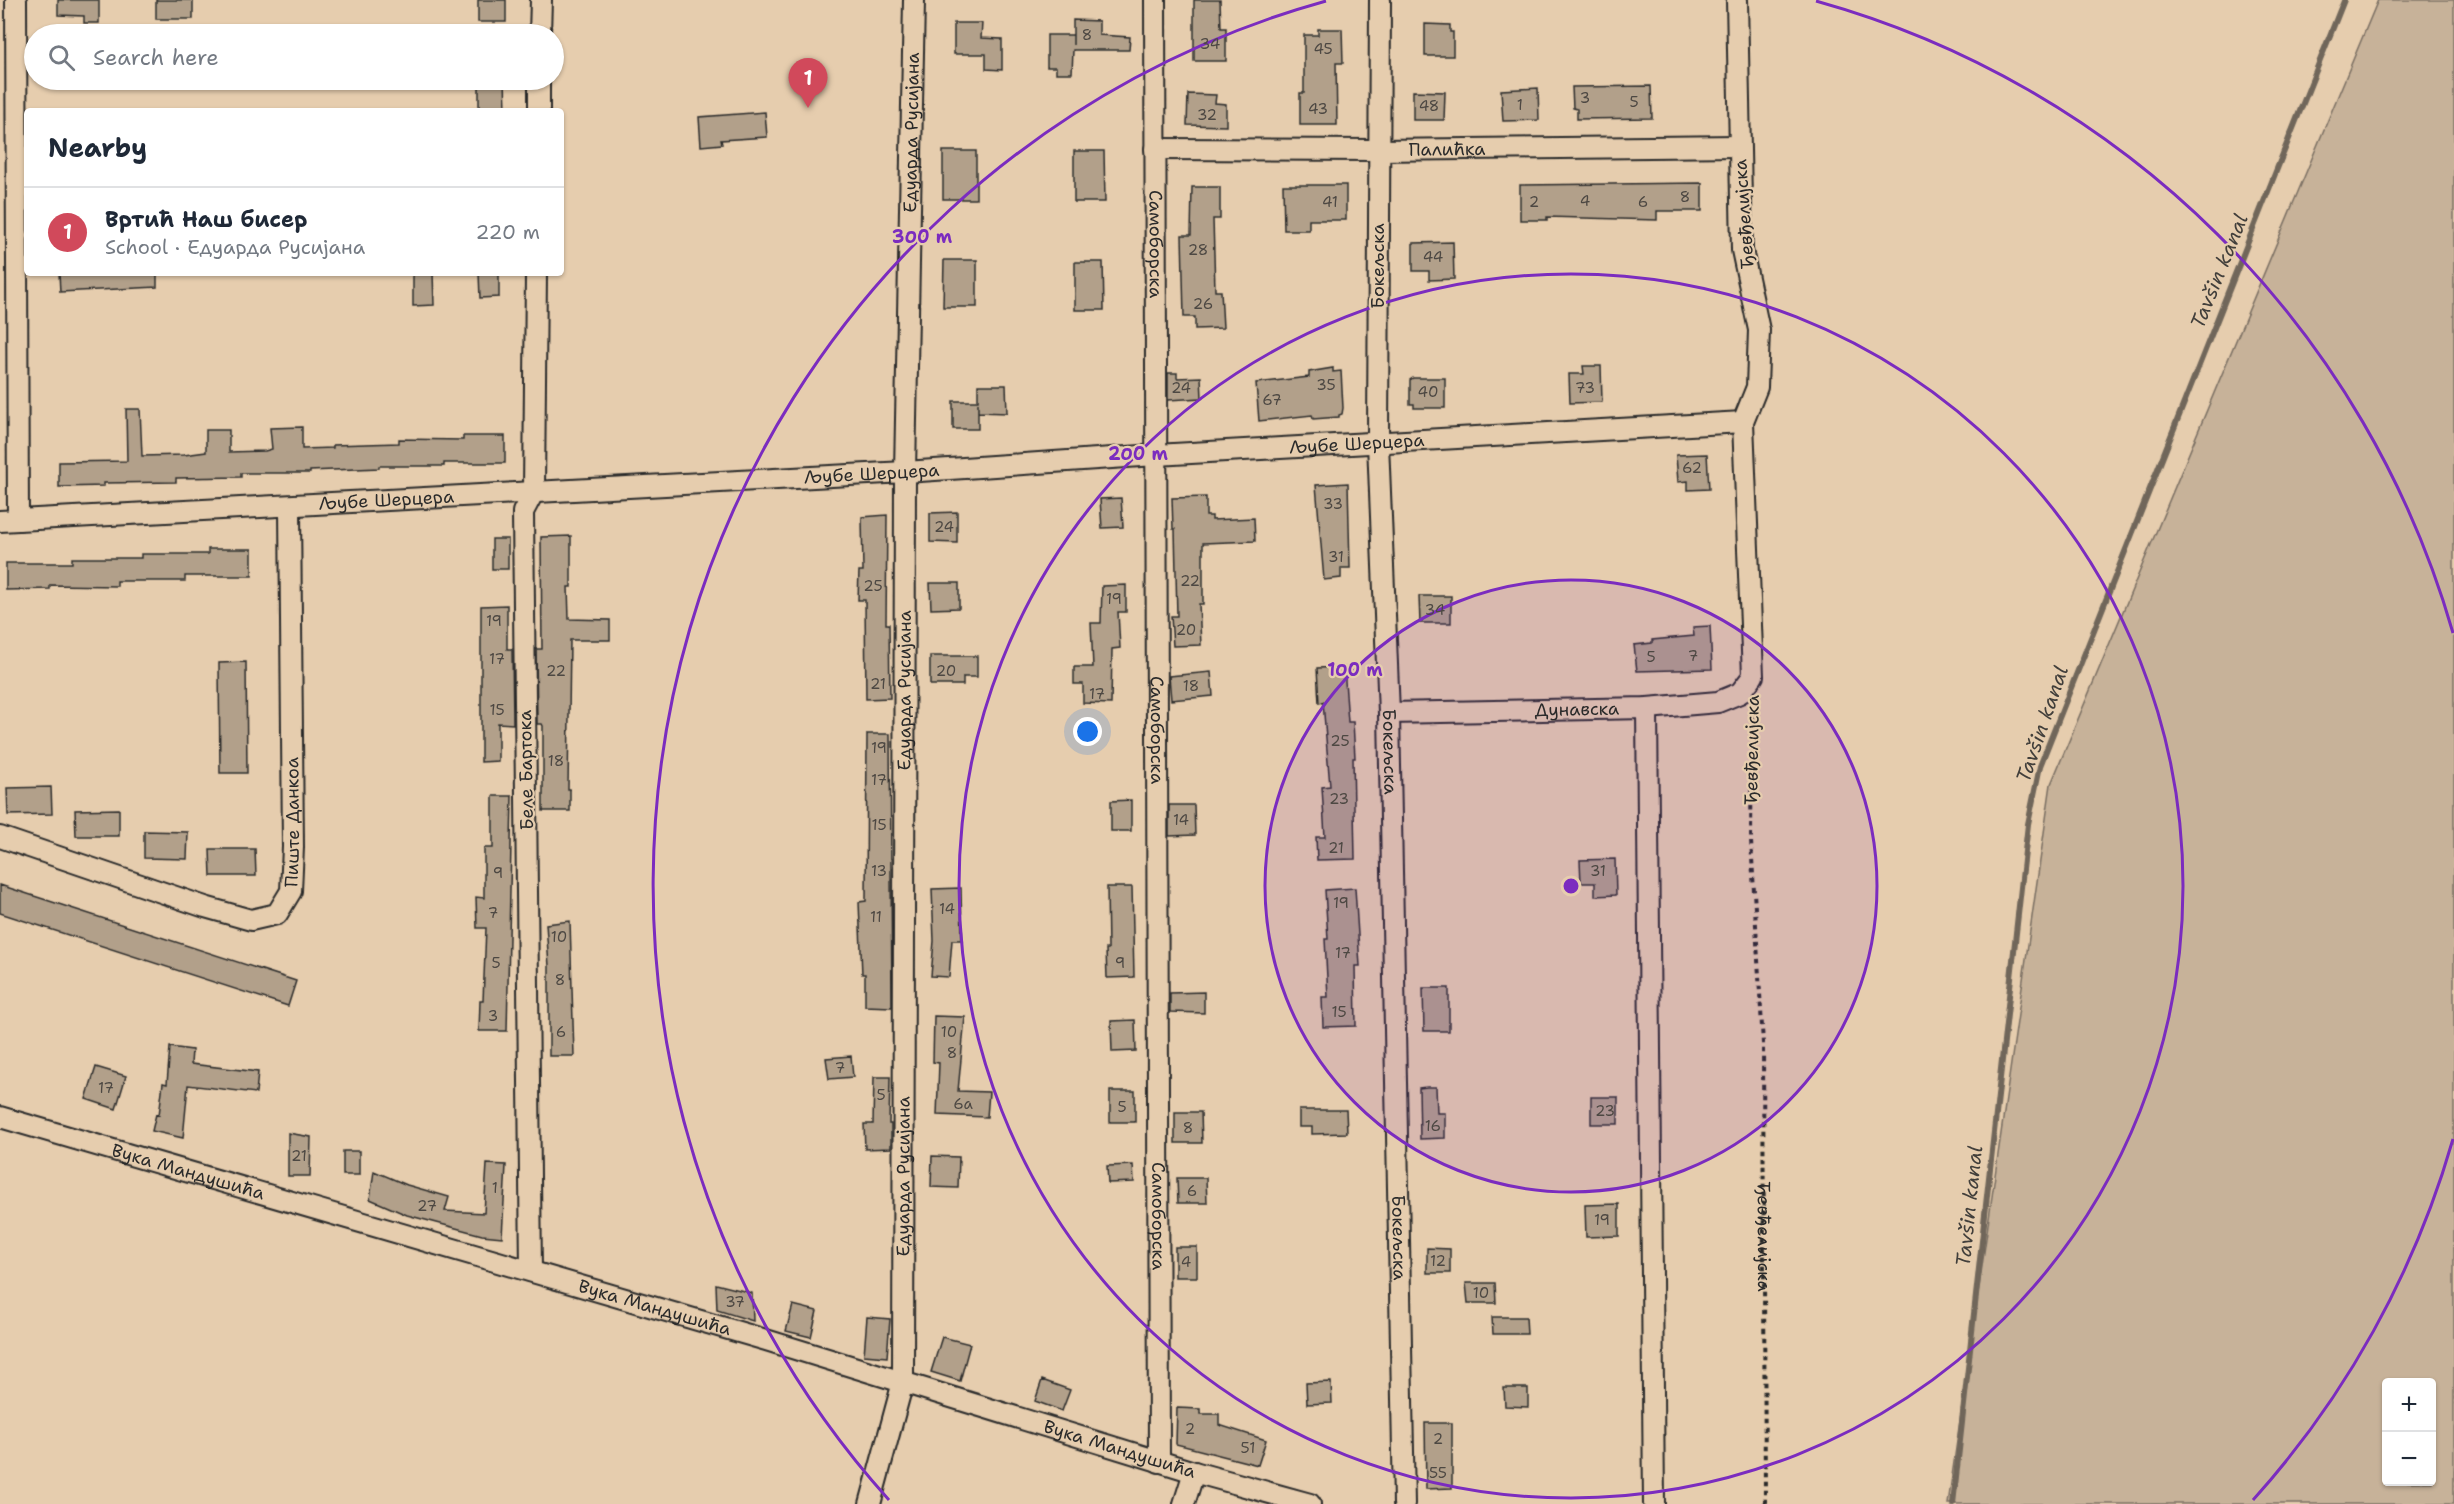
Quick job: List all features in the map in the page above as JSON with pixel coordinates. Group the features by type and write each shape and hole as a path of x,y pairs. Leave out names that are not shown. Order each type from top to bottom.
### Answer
{"street":[{"path":"9,521 15,235 16,0"},
{"path":"540,24 541,0"},
{"name":"Едуарда Русијана","path":"870,1504 903,1382 905,472 914,0"},
{"name":"Самоборска","path":"1155,0 1159,1462"},
{"name":"Бокељска","path":"1380,0 1378,443 1389,713 1404,1504"},
{"name":"Ђевђелијска","path":"1737,0 1742,250 1759,330 1757,387 1743,422 1753,676"},
{"path":"539,90 539,108"},
{"name":"Палићка","path":"1155,149 1739,147"},
{"name":"Беле Бартока","path":"531,1271 523,512 534,491 536,276"},
{"name":"Љубе Шерцера","path":"9,521 905,472 1156,455 1743,422"},
{"name":"Пиште Данкоа","path":"0,837 251,920 277,914 291,891 290,507"},
{"name":"Дунавска","path":"1389,713 1647,708 1718,702 1740,693 1753,676"},
{"path":"1647,708 1654,1504"},
{"name":"Вука Мандушића","path":"0,1117 531,1271 903,1382 1159,1462 1310,1504"},
{"path":"1184,1504 1194,1472"}],"path":[{"name":"Ђевђелијска","path":"1753,676 1751,841 1763,1044 1765,1504"}],"shaded area":[{"path":"2378,0 2454,0 2454,1504 1948,1504 2051,784"}],"building":[{"path":"58,0 99,0 99,23 84,23 84,16 58,15"},
{"path":"156,0 193,0 193,19 156,19"},
{"path":"478,0 506,0 506,22 478,22"},
{"path":"1194,0 1220,0 1221,28 1226,28 1226,61 1194,61"},
{"path":"1073,20 1099,21 1099,35 1130,37 1129,50 1073,50 1072,73 1056,73 1056,67 1047,67 1047,35 1073,35"},
{"path":"954,23 982,23 981,38 1002,39 1002,70 986,69 986,54 954,54"},
{"path":"1425,24 1450,25 1450,32 1453,32 1453,56 1425,56"},
{"path":"1318,29 1342,29 1343,63 1336,63 1337,125 1300,125 1300,93 1304,93 1304,35 1318,35"},
{"path":"1651,86 1652,118 1577,119 1577,109 1573,108 1572,87"},
{"path":"1538,88 1539,120 1503,121 1501,90"},
{"path":"479,90 505,90 506,108 479,108"},
{"path":"1413,91 1445,92 1444,120 1413,120"},
{"path":"1188,94 1216,95 1215,103 1226,104 1226,126 1187,125"},
{"path":"765,112 767,137 721,140 722,144 701,146 699,117"},
{"path":"943,151 976,151 976,199 943,199"},
{"path":"1074,151 1104,151 1105,202 1074,202"},
{"path":"1702,183 1702,211 1657,211 1657,220 1547,217 1547,220 1520,220 1520,185"},
{"path":"1283,185 1346,185 1346,220 1309,220 1309,230 1284,230"},
{"path":"1192,187 1220,187 1220,219 1213,219 1215,291 1221,291 1223,328 1195,329 1195,317 1184,317 1182,235 1191,235"},
{"path":"1453,242 1454,279 1429,280 1429,271 1413,271 1413,243"},
{"path":"944,260 977,260 977,307 943,307"},
{"path":"1075,262 1103,262 1104,310 1075,310"},
{"path":"59,276 157,276 157,287 60,292"},
{"path":"413,276 433,276 434,305 413,306"},
{"path":"479,276 499,276 499,297 480,298"},
{"path":"1583,366 1601,366 1602,402 1570,403 1569,374 1584,374"},
{"path":"1333,368 1333,372 1341,371 1343,408 1339,417 1313,419 1312,415 1259,421 1256,383 1309,377 1309,372"},
{"path":"1168,373 1177,373 1177,378 1201,377 1202,398 1168,400"},
{"path":"1413,378 1445,378 1445,408 1414,408 1414,404 1410,404 1410,380"},
{"path":"978,385 1006,385 1007,413 978,412 978,429 953,429 953,401 978,401"},
{"path":"126,409 140,409 142,456 206,452 206,430 229,430 229,452 265,451 272,449 270,428 302,427 302,449 333,448 333,445 399,443 399,439 463,440 463,436 505,436 505,463 379,466 379,468 310,471 310,473 241,473 241,477 176,478 176,482 104,483 104,486 59,487 59,462 127,461"},
{"path":"1707,454 1709,489 1688,490 1688,481 1678,482 1676,455"},
{"path":"1348,483 1350,568 1341,568 1341,578 1324,580 1316,485"},
{"path":"1206,497 1206,516 1212,516 1212,520 1254,518 1255,541 1203,543 1203,604 1199,604 1201,645 1173,646 1171,616 1177,616 1172,498"},
{"path":"1121,498 1123,527 1102,528 1100,499"},
{"path":"957,512 957,543 930,542 930,513"},
{"path":"887,515 886,624 889,624 890,698 866,699 865,600 858,600 859,571 863,571 862,517"},
{"path":"571,536 569,619 610,620 610,640 570,640 568,789 570,789 570,811 543,811 543,726 537,724 536,649 542,649 541,537"},
{"path":"492,539 508,539 508,569 492,569"},
{"path":"208,549 252,549 252,576 185,576 185,581 117,581 117,586 50,585 50,589 6,590 6,563 72,563 72,558 141,558 141,554 208,554"},
{"path":"930,583 959,583 959,608 931,609"},
{"path":"1126,585 1126,612 1118,612 1120,648 1112,649 1111,704 1083,703 1083,684 1074,684 1074,667 1093,667 1091,623 1101,623 1102,586"},
{"path":"1419,596 1451,596 1451,623 1420,623"},
{"path":"507,605 507,649 512,649 513,724 498,723 498,761 481,762 481,606"},
{"path":"1710,626 1712,669 1637,671 1634,645 1652,643 1652,640 1694,636 1693,627"},
{"path":"930,656 977,656 977,677 963,677 963,685 930,685"},
{"path":"246,662 247,773 220,773 219,663"},
{"path":"1344,667 1348,722 1353,722 1355,859 1317,860 1316,837 1325,837 1322,787 1330,786 1323,702 1319,703 1317,668"},
{"path":"1211,672 1213,696 1171,700 1169,676"},
{"path":"867,734 890,734 892,1007 865,1006 865,974 862,974 859,902 866,901"},
{"path":"51,787 52,814 8,815 7,788"},
{"path":"493,796 512,796 507,1031 479,1031 480,1001 483,1001 486,928 477,928 476,897 484,898 484,848 493,848"},
{"path":"1131,800 1131,831 1111,831 1111,801"},
{"path":"1169,805 1194,805 1195,835 1169,836"},
{"path":"119,809 119,836 76,836 75,810"},
{"path":"144,831 188,832 187,859 144,858"},
{"path":"210,849 255,849 256,876 211,876"},
{"path":"1615,859 1616,895 1595,896 1595,883 1581,883 1580,860"},
{"path":"0,885 296,981 288,1006 0,913"},
{"path":"1107,887 1132,887 1134,977 1107,978"},
{"path":"961,888 962,940 952,940 949,977 931,976 934,941 932,889"},
{"path":"1355,888 1360,966 1355,966 1356,1026 1323,1027 1322,997 1328,997 1325,890"},
{"path":"570,921 574,1056 549,1056 549,966 546,924"},
{"path":"1423,988 1449,988 1449,1031 1424,1031"},
{"path":"1204,992 1204,1013 1170,1012 1170,993"},
{"path":"934,1016 965,1017 958,1091 989,1092 987,1117 937,1115 939,1063 933,1062"},
{"path":"1135,1020 1136,1051 1112,1052 1111,1021"},
{"path":"170,1047 192,1050 191,1064 258,1072 256,1093 188,1085 183,1138 152,1131 156,1114 159,1115 163,1083 167,1084"},
{"path":"851,1056 853,1077 829,1079 826,1058"},
{"path":"96,1067 126,1076 116,1109 86,1099"},
{"path":"874,1077 890,1077 891,1148 865,1149 864,1124 873,1124"},
{"path":"1436,1087 1437,1113 1445,1113 1445,1138 1420,1139 1419,1088"},
{"path":"1110,1091 1135,1091 1135,1122 1110,1122"},
{"path":"1591,1097 1618,1097 1618,1124 1591,1124"},
{"path":"1299,1110 1346,1110 1347,1133 1312,1134 1312,1127 1299,1127"},
{"path":"1175,1112 1201,1112 1202,1143 1175,1143"},
{"path":"288,1133 311,1137 310,1176 288,1176"},
{"path":"343,1151 359,1151 359,1175 343,1175"},
{"path":"932,1156 959,1157 958,1188 931,1187"},
{"path":"487,1164 506,1165 502,1237 482,1235 407,1215 370,1199 374,1171 407,1185 449,1197 445,1211 484,1213"},
{"path":"1133,1165 1134,1182 1108,1183 1107,1166"},
{"path":"1177,1178 1206,1178 1207,1203 1178,1203"},
{"path":"1619,1204 1619,1236 1586,1237 1585,1205"},
{"path":"1175,1247 1197,1247 1197,1277 1175,1277"},
{"path":"1427,1248 1450,1249 1450,1273 1427,1273"},
{"path":"1466,1283 1495,1283 1496,1303 1468,1303"},
{"path":"716,1284 752,1293 753,1321 717,1310"},
{"path":"793,1305 817,1311 811,1337 786,1331"},
{"path":"867,1317 890,1319 887,1357 864,1355"},
{"path":"1492,1317 1526,1317 1527,1334 1493,1334"},
{"path":"942,1337 970,1344 960,1381 931,1372"},
{"path":"1042,1380 1070,1390 1062,1411 1035,1401"},
{"path":"1331,1382 1332,1403 1307,1404 1306,1383"},
{"path":"1504,1388 1528,1388 1528,1407 1505,1406"},
{"path":"1177,1408 1200,1409 1200,1414 1219,1414 1219,1425 1266,1440 1258,1465 1176,1444"},
{"path":"1425,1423 1452,1423 1452,1488 1426,1489"}],"waterway":[{"name":"Tavšin kanal","path":"1953,1504 2028,824 2040,766 2344,0"}],"place":[{"name":"Вртић Наш бисер","path":"808,108"}]}
